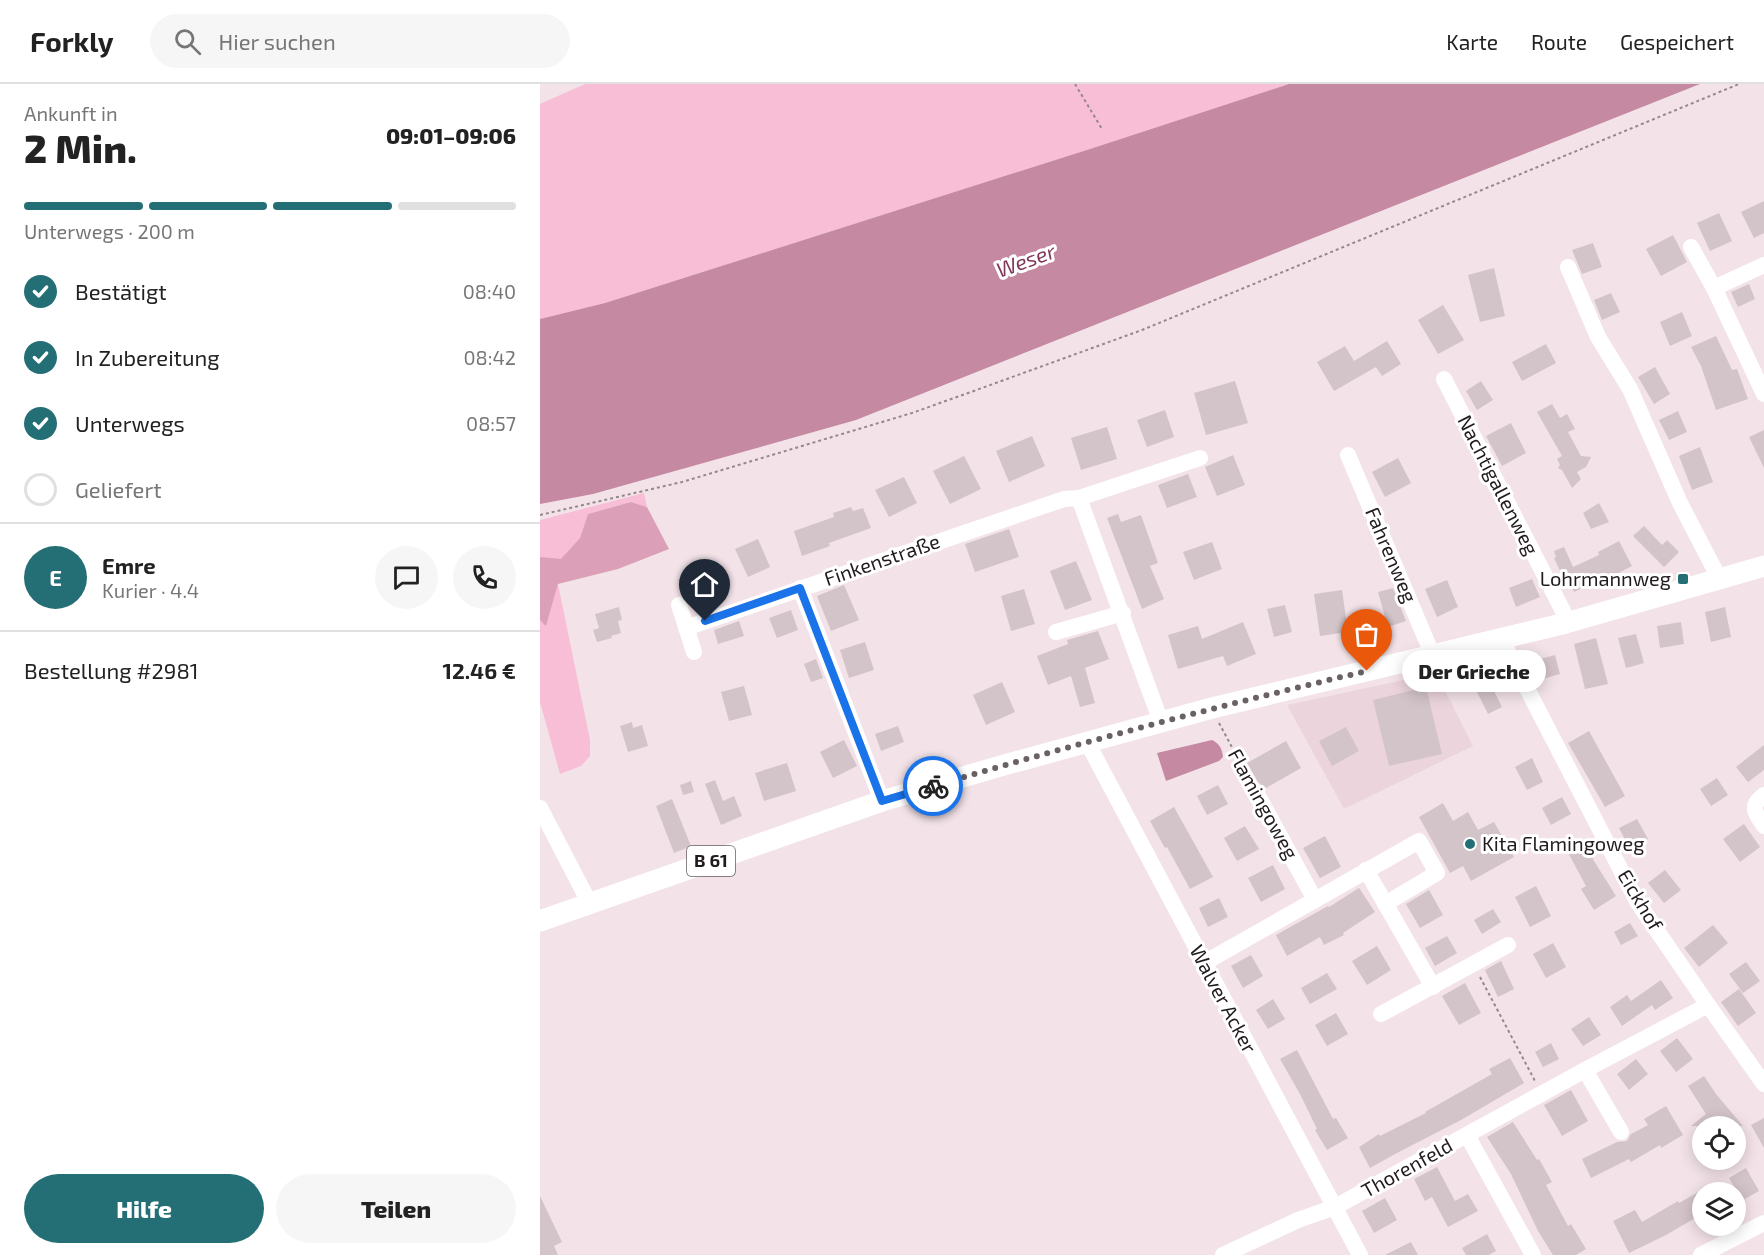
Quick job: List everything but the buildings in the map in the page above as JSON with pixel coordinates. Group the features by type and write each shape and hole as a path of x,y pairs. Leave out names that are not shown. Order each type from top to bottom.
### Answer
{"main road":[{"name":"B 61","path":"540,921 882,801 1212,708 1504,639 1764,566"}],"street":[{"path":"1691,247 1714,288 1764,394"},
{"path":"1714,288 1764,265"},
{"path":"1568,267 1599,337 1630,389 1680,503 1720,580"},
{"name":"Nachtigallenweg","path":"1444,380 1563,611 1566,623"},
{"name":"Fahrenweg","path":"1348,455 1433,656"},
{"name":"Finkenstraße","path":"686,628 1064,499 1079,498 1200,458"},
{"path":"1079,498 1161,722"},
{"path":"800,588 882,801"},
{"path":"679,605 694,652"},
{"path":"1056,632 1123,613"},
{"name":"Eickhof","path":"1504,639 1507,650 1638,903 1764,1084"},
{"name":"Walver Acker","path":"1087,742 1360,1255"},
{"name":"Flamingoweg","path":"1256,792 1315,900"},
{"path":"1764,795 1754,807 1755,814 1764,826"},
{"path":"540,808 590,904"},
{"path":"1204,963 1419,841 1437,873 1385,904"},
{"path":"1366,870 1432,987"},
{"path":"1381,1014 1508,945"},
{"name":"Thorenfeld","path":"1223,1255 1298,1220 1335,1207 1708,1005"},
{"path":"1585,1070 1621,1132"},
{"path":"1467,1135 1533,1255"},
{"path":"1703,1255 1764,1223"}],"path":[{"path":"1075,84 1102,129"},
{"path":"540,515 682,482 832,438 972,392 1142,330 1739,84"},
{"name":"Flamingoweg","path":"1212,708 1256,792"},
{"path":"1473,964 1542,1094"}],"shaded area":[{"path":"585,84 1289,84 605,303 540,319 540,104"},
{"path":"644,493 647,507 631,502 588,514 580,538 561,560 540,557 540,520"},
{"path":"631,502 647,507 669,549 618,569 558,584 546,626 540,620 540,557 561,559 580,538 588,514"},
{"path":"558,584 590,740 590,756 581,766 560,774 540,702 540,620 546,625"},
{"path":"1436,673 1473,746 1344,809 1287,705"}],"water":[{"name":"Weser","path":"1289,84 1700,84 856,420 593,494 540,504 540,319 605,303"},
{"path":"1212,740 1219,745 1222,752 1223,757 1219,761 1166,781 1157,753"}],"way so far":[{"path":"933,786 1212,708 1367,671"}],"place":[{"name":"Lohrmannweg","path":"1683,579"},
{"name":"Der Grieche","path":"1367,671"},
{"name":"Kita Flamingoweg","path":"1470,844"}],"route":[{"path":"705,621 800,588 882,801 933,786"}]}
